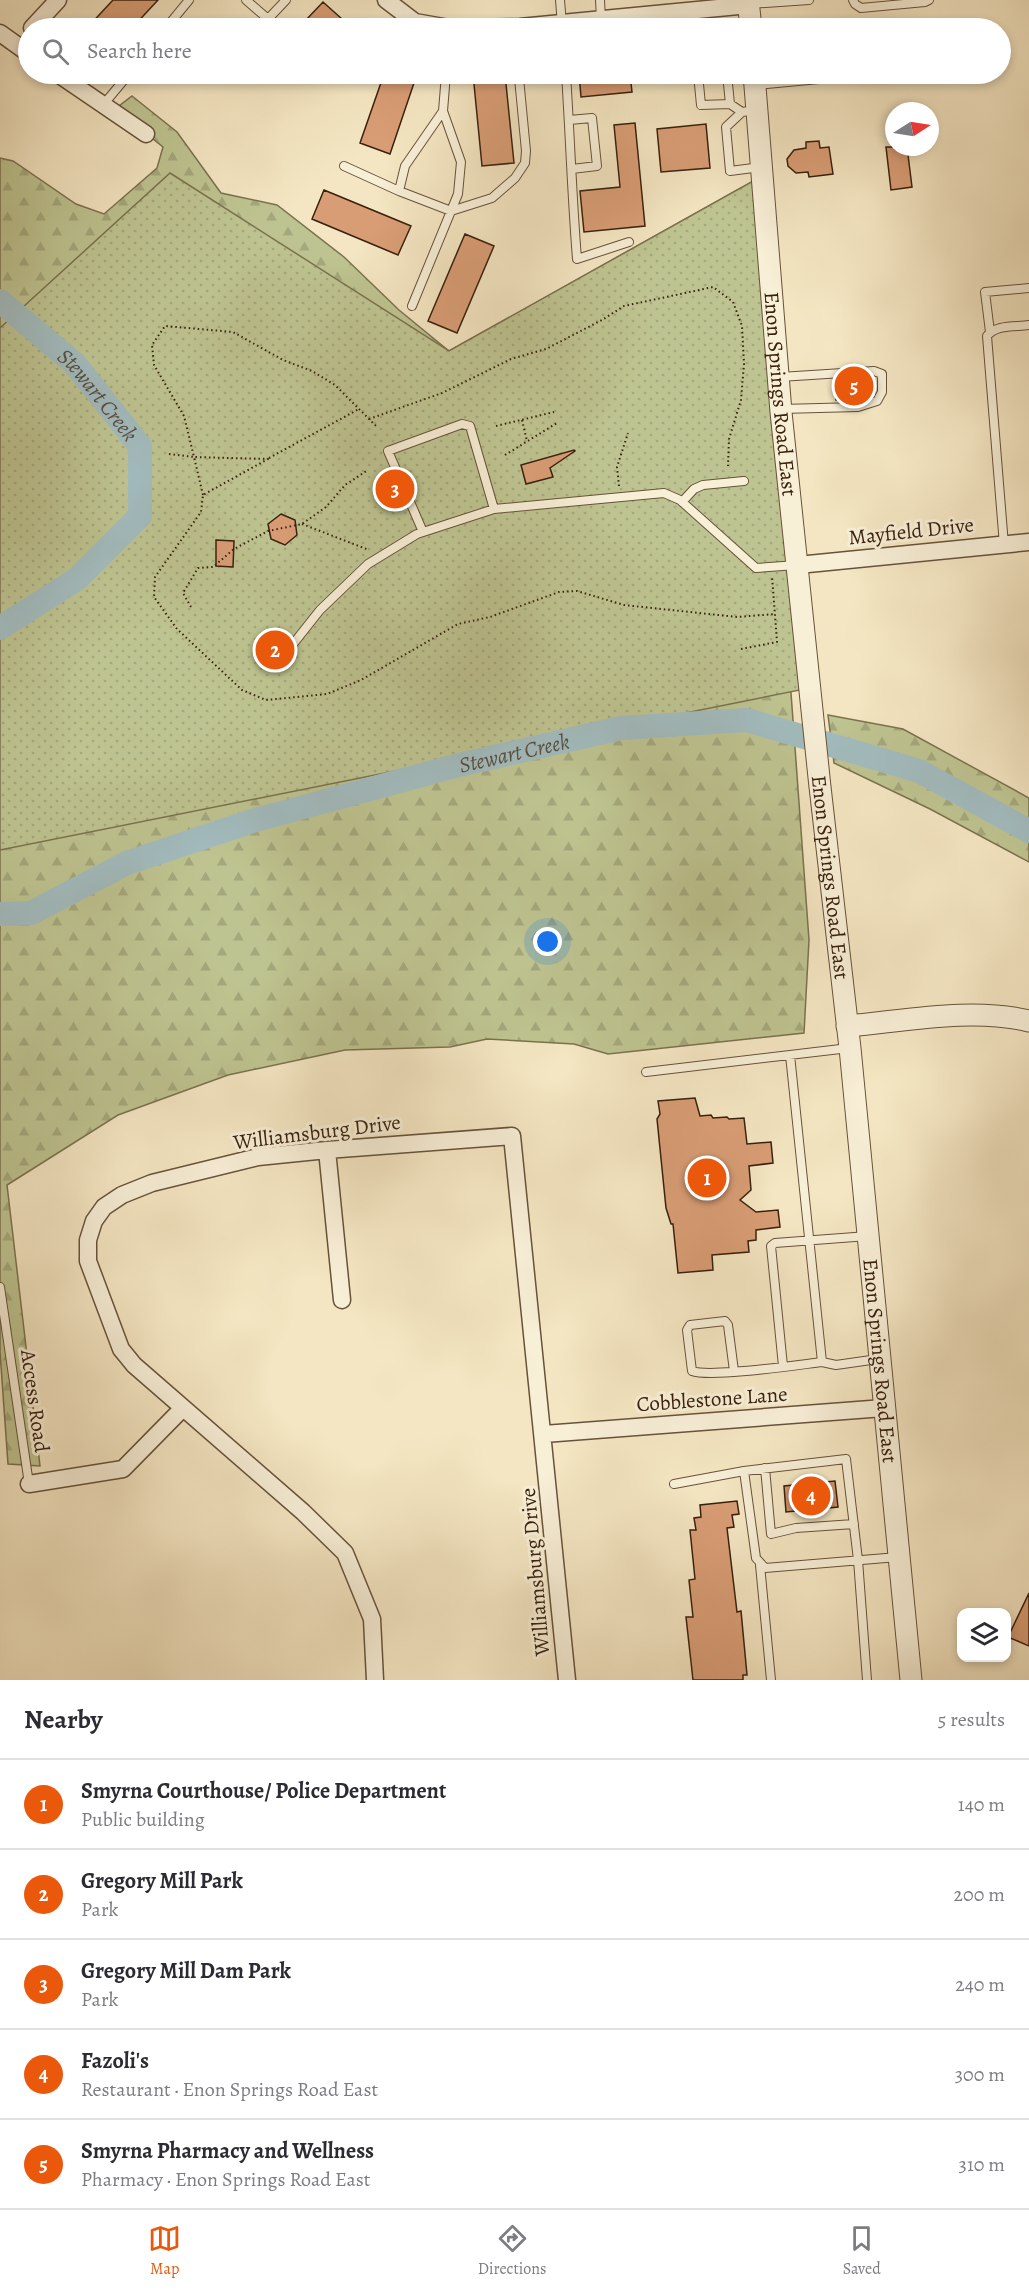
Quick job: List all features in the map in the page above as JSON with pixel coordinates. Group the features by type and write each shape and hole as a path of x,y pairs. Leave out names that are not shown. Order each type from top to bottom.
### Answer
{"street":[{"path":"41,18 58,0"},
{"path":"386,0 411,18"},
{"path":"664,18 693,10 749,2 750,18"},
{"path":"0,33 18,41"},
{"path":"73,84 146,134"},
{"name":"Enon Springs Road East","path":"754,84 749,111 762,167 781,409 820,787 850,1048 911,1680"},
{"name":"Mayfield Drive","path":"798,565 1029,542"},
{"path":"847,1026 961,1016 1008,1016 1029,1021"},
{"name":"Williamsburg Drive","path":"375,1680 372,1619 345,1553 303,1512 134,1365 121,1349 88,1261 88,1240 94,1221 104,1208 122,1195 152,1183 258,1158 327,1150 512,1136 544,1434 567,1680"},
{"path":"327,1150 342,1300"},
{"path":"29,1484 123,1469 183,1408"},
{"name":"Cobblestone Lane","path":"544,1434 884,1408"}],"lane":[{"path":"174,18 189,0"},
{"path":"246,0 267,18"},
{"path":"269,18 286,0"},
{"path":"560,0 561,18"},
{"path":"600,0 601,18"},
{"path":"749,2 809,0"},
{"path":"853,0 861,8 929,0"},
{"path":"693,10 694,18"},
{"path":"103,105 121,84"},
{"path":"412,306 458,194 460,162 443,111 445,84"},
{"path":"344,166 399,192 451,211 492,198 516,178 525,163 526,151 520,84"},
{"path":"567,84 577,259 629,242"},
{"path":"699,84 701,105 730,104 749,111"},
{"path":"728,84 730,104"},
{"path":"399,192 405,166 443,111"},
{"path":"749,111 726,127 730,171 762,167"},
{"path":"569,120 592,118 597,165 572,169"},
{"path":"990,332 984,292 1029,288"},
{"path":"1004,545 987,336 998,328 1029,325"},
{"path":"778,377 874,371 882,374 882,392 877,400 858,407 781,409"},
{"path":"423,532 388,451 462,424 470,426 494,509"},
{"path":"682,502 694,489 703,485 744,481"},
{"path":"282,658 320,610 368,564 423,532 494,509 664,493 682,502 756,568 798,565"},
{"path":"646,1072 850,1048"},
{"path":"790,1055 822,1362"},
{"path":"783,1366 771,1246 775,1243 809,1239 867,1236"},
{"name":"Access Road","path":"0,1287 29,1484"},
{"path":"734,1371 728,1324 726,1322 690,1325 687,1330 692,1371 700,1374 734,1371 822,1362 836,1365 879,1359"},
{"path":"674,1484 744,1471 846,1459 858,1560 867,1680"},
{"path":"765,1468 771,1534 796,1528 854,1524"},
{"path":"744,1471 756,1558 765,1568 899,1557"},
{"path":"760,1564 771,1680"}],"path":[{"path":"369,419 442,393 511,359 546,349 624,306 713,287 733,302 742,326 744,364 741,400 729,439 728,466"},
{"path":"376,426 335,385 312,371 283,360 233,333 165,326 152,345 154,365 184,416 202,495 201,512 155,577 153,597 177,629 242,690 266,700 327,694 361,680 458,624 490,617 560,592 577,591 624,605 737,617 775,614"},
{"path":"202,495 359,409"},
{"path":"496,426 554,412"},
{"path":"522,420 527,441"},
{"path":"505,455 557,423"},
{"path":"621,497 617,467 628,433"},
{"path":"169,454 194,458 268,459"},
{"path":"191,608 183,593 198,568 213,567 234,549 268,531 302,524 326,507 345,485 368,470"},
{"path":"302,524 382,555"},
{"path":"741,649 777,642 771,567"}],"green space":[{"path":"132,96 177,132 221,193 277,205 344,257 399,310 449,351 741,188 790,679 809,940 804,1033 608,1054 574,1044 487,1039 450,1047 345,1050 228,1075 118,1115 7,1185 40,1466 8,1464 0,1352 0,158 13,161 76,204 104,214 157,168 163,147 115,109"},
{"path":"170,173 449,351 762,176 810,688 0,850 0,328"},
{"path":"828,715 903,729 1029,798 1029,862 930,809 834,763"}],"building":[{"path":"113,0 158,0 141,18 96,18"},
{"path":"323,2 341,18 308,18"},
{"path":"381,84 414,84 390,154 360,143"},
{"path":"474,84 506,84 514,163 482,166"},
{"path":"580,84 631,84 632,92 581,97"},
{"path":"635,123 645,226 584,232 580,191 620,187 614,125"},
{"path":"706,124 710,168 661,172 657,129"},
{"path":"819,141 820,148 829,147 833,174 809,177 808,172 796,173 788,166 787,159 794,150 806,148 806,142"},
{"path":"887,156 908,156 912,187 891,190"},
{"path":"324,190 411,226 398,255 312,219"},
{"path":"465,234 494,246 457,333 428,321"},
{"path":"867,378 867,380 872,379 874,393 867,393 868,397 836,400 834,380"},
{"path":"574,450 550,468 553,477 526,484 521,465"},
{"path":"281,514 295,520 297,535 285,545 271,539 268,524"},
{"path":"216,540 234,541 233,567 216,566"},
{"path":"695,1098 700,1116 744,1118 747,1144 771,1142 773,1163 749,1166 751,1190 740,1200 756,1212 778,1210 780,1227 756,1230 756,1240 748,1241 749,1252 712,1255 713,1270 678,1273 673,1224 671,1224 666,1208 657,1119 660,1114 658,1101"},
{"path":"835,1481 838,1507 786,1512 784,1486"},
{"path":"737,1501 739,1514 732,1515 734,1527 727,1528 737,1612 741,1611 747,1675 743,1675 743,1680 693,1680 686,1617 693,1617 689,1580 695,1579 690,1530 696,1530 694,1518 701,1517 700,1505"},
{"path":"1029,1593 1029,1646 1011,1638 1011,1631"}],"waterway":[{"name":"Stewart Creek","path":"0,301 75,364 140,446 140,516 77,579 0,628"},
{"name":"Stewart Creek","path":"0,914 31,913 127,863 252,821 459,765 621,728 747,720 919,771 1029,831"}],"place":[{"name":"Smyrna Pharmacy and Wellness","path":"854,386"},
{"name":"Gregory Mill Dam Park","path":"395,489"},
{"name":"Gregory Mill Park","path":"275,650"},
{"name":"Smyrna Courthouse/ Police Department","path":"707,1178"},
{"name":"Fazoli's","path":"811,1496"}]}
